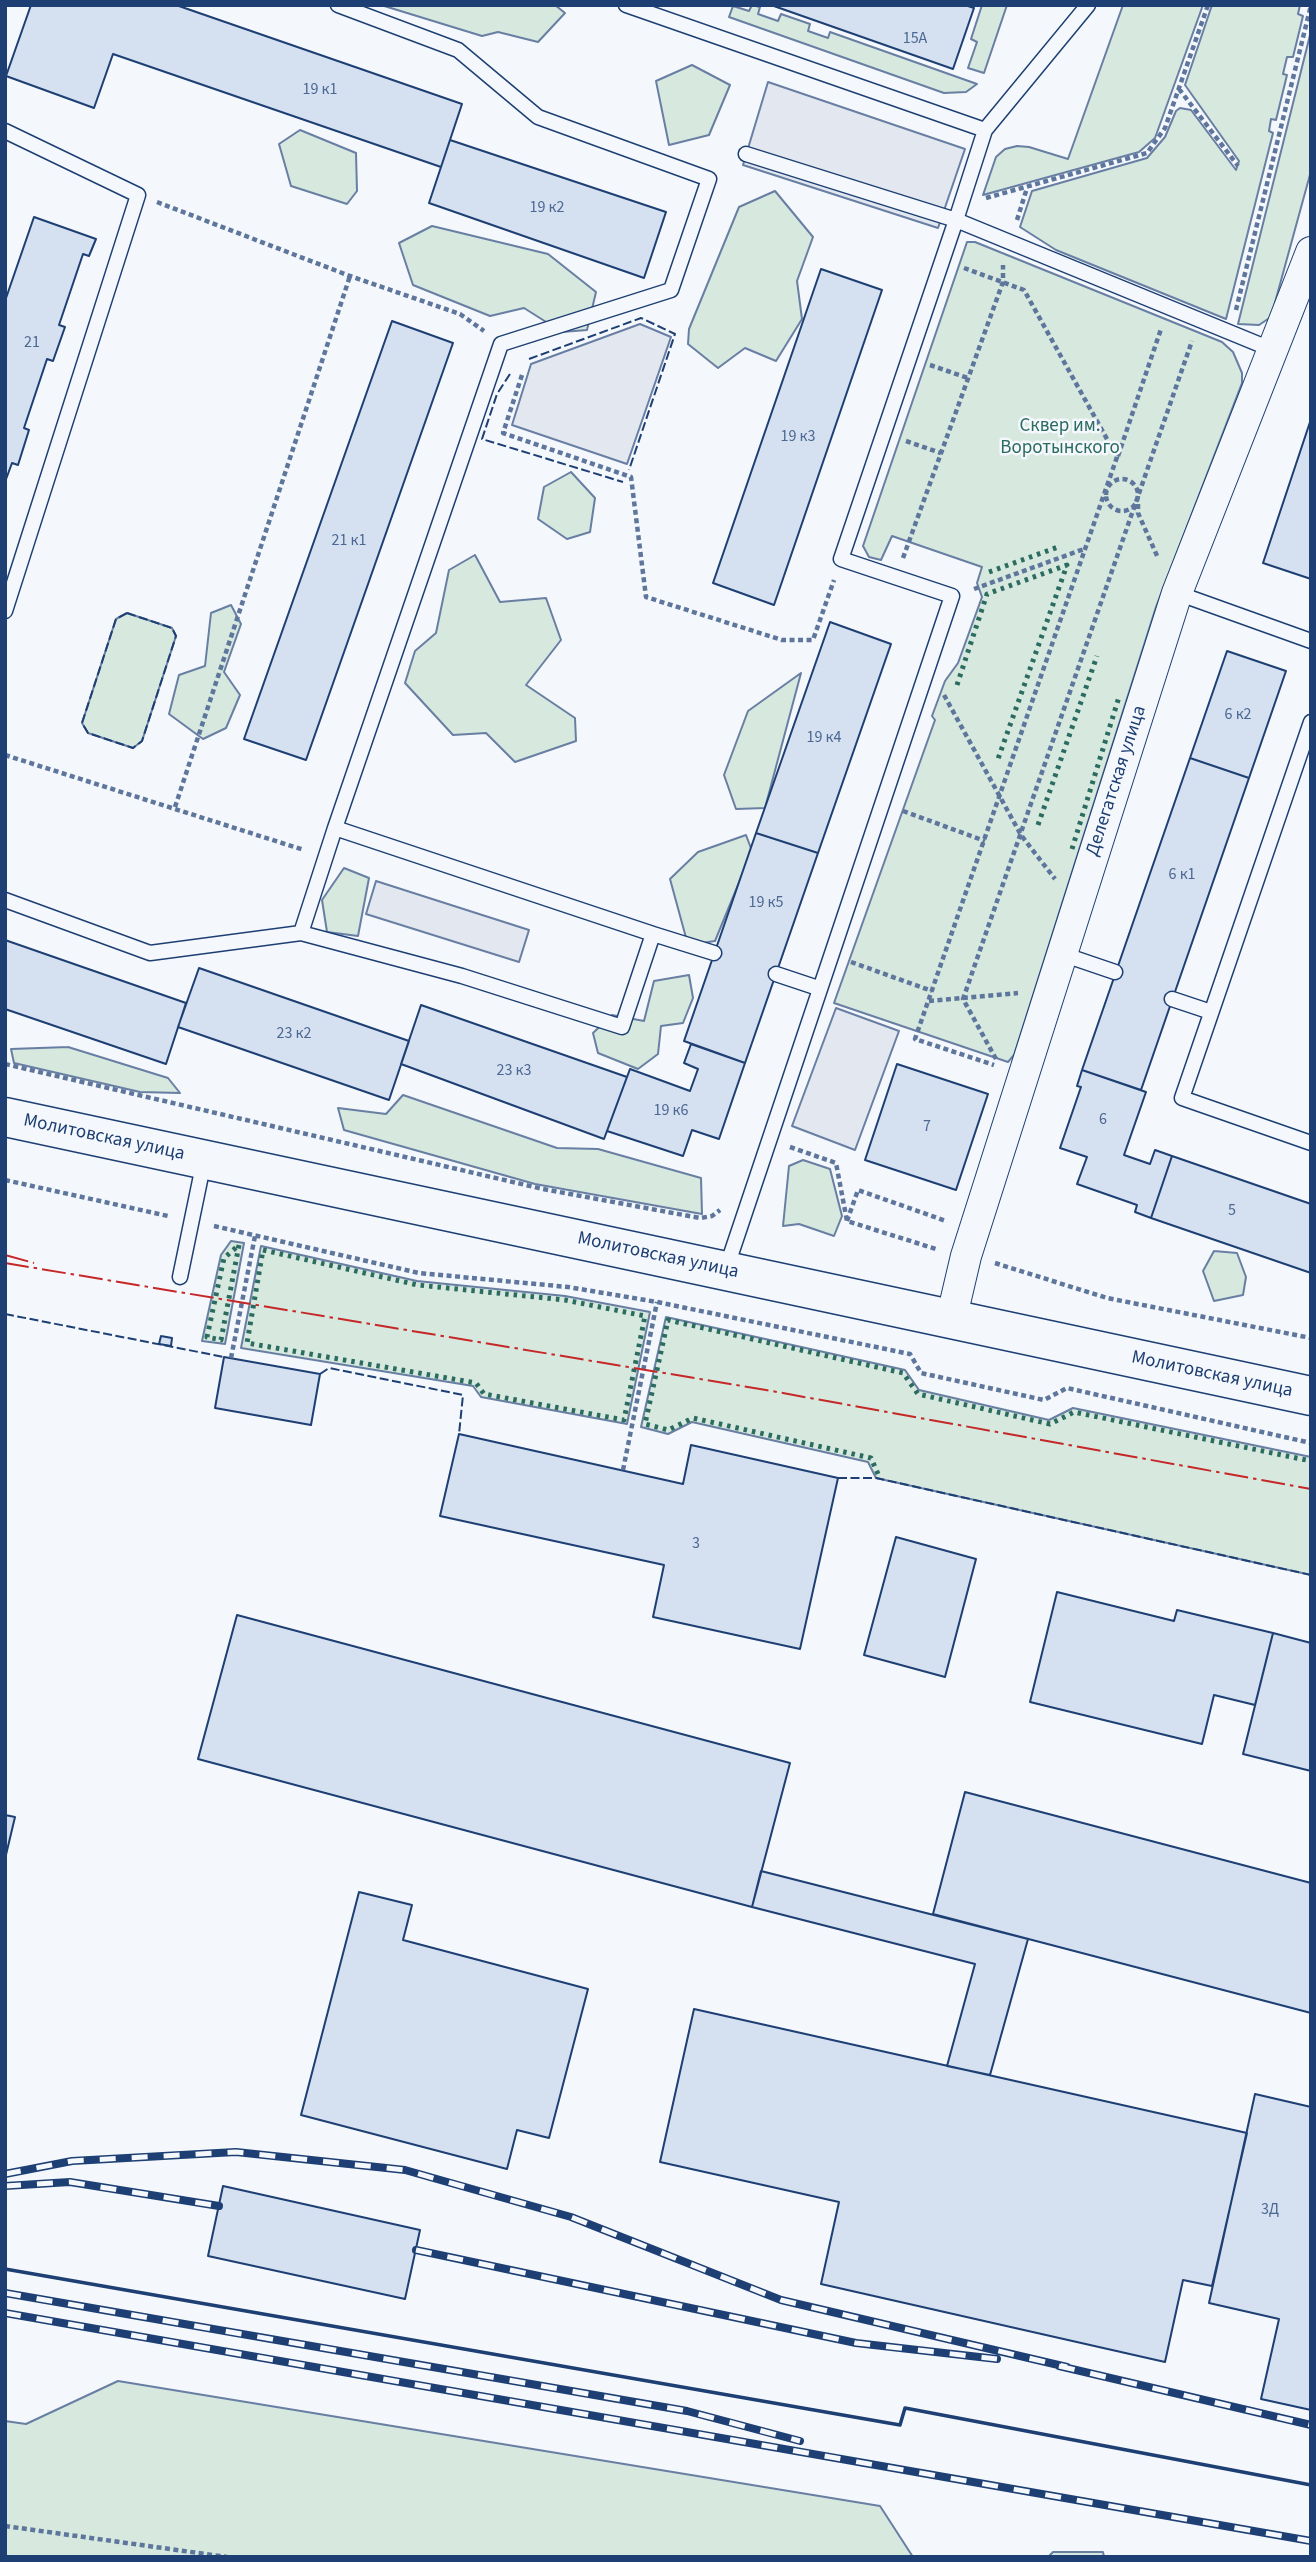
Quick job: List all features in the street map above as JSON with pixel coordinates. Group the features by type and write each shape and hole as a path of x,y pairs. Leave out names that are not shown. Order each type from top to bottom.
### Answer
{"street":[{"name":"Делегатская улица","path":"951,1320 966,1256 1177,593 1309,266"},
{"name":"Молитовская улица","path":"5,1117 1311,1396"}],"lane":[{"path":"301,933 501,344 671,290 709,179 538,117 458,50 338,5"},
{"path":"626,5 985,130"},
{"path":"726,1271 818,988 952,596 841,559 985,130 1088,5"},
{"path":"5,131 138,194 5,611"},
{"path":"746,154 956,219 1273,350"},
{"path":"1177,593 1311,640"},
{"path":"1311,722 1182,1098 1311,1143"},
{"path":"335,828 715,953"},
{"path":"5,900 150,953 301,933 462,976 622,1027 653,934"},
{"path":"1062,954 1115,972"},
{"path":"776,974 818,988"},
{"path":"1172,999 1211,1012"},
{"path":"180,1277 204,1159"}],"path":[{"path":"961,204 1147,153 1165,128 1208,5"},
{"path":"1183,333 1226,350 1311,5"},
{"path":"1179,89 1238,166"},
{"path":"1016,224 1027,188"},
{"path":"138,194 351,276 460,314 501,344"},
{"path":"965,259 962,267 1024,290 1117,457"},
{"path":"896,578 1003,282 1003,259 1015,264"},
{"path":"175,807 351,276"},
{"path":"1172,329 1162,324 1107,490 915,1039 1000,1067 963,999 1194,337"},
{"path":"909,358 968,378"},
{"path":"522,375 503,433 631,477 646,597 782,640 813,640 841,559"},
{"path":"884,433 942,453"},
{"path":"1107,490 1117,480 1127,480 1135,486 1138,513 1167,578 1177,593"},
{"path":"1107,490 1109,505 1117,511 1128,510 1137,500"},
{"path":"952,596 1085,549"},
{"path":"929,666 1021,835 1077,906"},
{"path":"5,755 325,857"},
{"path":"882,804 985,841"},
{"path":"830,955 932,991"},
{"path":"929,1001 1050,989"},
{"path":"5,1064 543,1189 700,1218 712,1216 726,1205"},
{"path":"768,1140 836,1163 846,1221"},
{"path":"5,1180 419,1273 568,1287 897,1350 910,1354 920,1373 1044,1400 1068,1388 1311,1443"},
{"path":"846,1221 858,1190 951,1222"},
{"path":"846,1221 906,1242 966,1256 1107,1298 1311,1338"},
{"path":"231,1358 255,1236"},
{"path":"622,1470 657,1302"},
{"path":"5,2526 227,2557"}],"green space":[{"path":"381,5 555,5 565,13 538,42 498,32 482,36"},
{"path":"752,5 760,7 758,14 778,21 781,14 810,24 808,31 828,38 830,32 977,84 966,92 944,93 729,17 733,6 749,11"},
{"path":"982,5 1007,5 984,73 968,68 977,42 971,39"},
{"path":"1123,5 1203,5 1155,138 1139,152 983,195 996,157 1005,149 1029,147 1068,159"},
{"path":"1212,5 1300,5 1298,14 1303,16 1293,57 1287,57 1283,74 1287,75 1276,120 1271,119 1269,131 1273,133 1226,319 1056,250 1020,227 1032,191 1147,158 1165,137 1176,111 1180,108 1191,110 1236,170 1239,161 1185,85"},
{"path":"1311,31 1311,171 1271,317 1259,325 1238,324"},
{"path":"692,65 730,85 709,135 669,145 656,81"},
{"path":"300,130 356,153 357,191 347,204 291,186 279,144"},
{"path":"775,191 813,237 797,281 802,319 776,361 745,348 718,368 688,344 689,329 739,207"},
{"path":"432,226 548,254 596,292 587,330 562,332 524,308 490,316 413,285 399,243"},
{"name":"Сквер им. Воротынского","path":"967,242 975,242 1222,342 1233,352 1242,373 1242,383 1156,607 1014,1055 1008,1062 834,1003 935,720 932,716 945,681 958,663 982,597 977,583 982,567 892,536 881,560 869,557 863,546"},
{"path":"571,472 595,498 590,532 567,539 538,519 544,487"},
{"path":"475,555 500,602 546,598 561,640 526,685 575,718 576,741 515,762 486,733 453,735 405,683 415,651 436,633 449,570"},
{"path":"231,605 241,624 224,672 240,695 226,728 203,739 169,714 179,675 205,666 211,613"},
{"path":"127,613 172,628 176,636 142,741 133,748 88,733 82,723 116,619"},
{"path":"801,673 765,808 736,809 724,775 748,711"},
{"path":"746,835 752,851 715,941 688,945 670,879 698,852"},
{"path":"344,868 369,878 358,936 327,932 322,900"},
{"path":"689,975 693,998 683,1023 661,1026 658,1054 638,1069 598,1053 593,1033 612,1015 644,1021 654,981"},
{"path":"68,1047 168,1078 180,1093 140,1092 14,1063 11,1049"},
{"path":"403,1095 557,1148 598,1149 701,1178 702,1214 535,1184 344,1130 338,1108 386,1114"},
{"path":"803,1160 830,1169 842,1216 834,1236 799,1224 783,1226 789,1166"},
{"path":"231,1241 244,1243 225,1344 202,1341 221,1255"},
{"path":"261,1246 417,1281 565,1296 650,1312 627,1424 481,1397 473,1386 241,1348"},
{"path":"1214,1251 1237,1253 1246,1277 1243,1295 1214,1301 1203,1271"},
{"path":"666,1317 905,1370 919,1390 1049,1420 1073,1408 1311,1457 1311,1575 876,1478 868,1462 692,1422 668,1434 641,1427"},
{"path":"118,2381 880,2506 913,2557 5,2557 5,2421 26,2424"},
{"path":"1053,2552 1103,2552 1104,2557 1048,2557"}],"shaded area":[{"path":"768,82 965,149 938,228 743,165"},
{"path":"640,324 671,337 627,464 512,425 531,364"},
{"path":"376,881 529,930 519,962 366,914"},
{"path":"836,1008 899,1031 855,1150 792,1126"}],"building":[{"path":"31,5 176,5 462,104 441,167 113,54 94,108 6,76"},
{"path":"771,5 965,5 974,8 953,69"},
{"path":"450,140 666,212 644,278 429,203"},
{"path":"34,217 96,239 89,256 83,254 59,325 65,327 53,361 47,359 24,428 29,430 18,465 12,463 5,482 5,301"},
{"path":"821,269 882,290 774,605 713,583"},
{"path":"392,321 453,343 306,760 244,739"},
{"path":"1311,422 1311,579 1263,563"},
{"path":"830,622 891,644 818,853 756,833"},
{"path":"1227,651 1286,671 1249,778 1190,758"},
{"path":"1190,758 1249,778 1141,1090 1082,1070"},
{"path":"756,833 818,853 745,1063 684,1041"},
{"path":"5,940 186,1003 166,1064 5,1009"},
{"path":"199,968 409,1041 389,1100 178,1027"},
{"path":"421,1005 627,1077 604,1139 401,1064"},
{"path":"691,1044 745,1063 719,1139 692,1130 683,1156 607,1131 630,1069 690,1091 698,1069 684,1063"},
{"path":"897,1064 988,1094 956,1190 865,1160"},
{"path":"1082,1070 1146,1092 1124,1155 1150,1164 1155,1150 1172,1156 1151,1218 1135,1212 1137,1205 1077,1184 1087,1157 1060,1148 1081,1087 1077,1086"},
{"path":"1172,1156 1311,1204 1311,1273 1151,1218"},
{"path":"161,1336 172,1338 171,1346 159,1344"},
{"path":"224,1357 320,1374 311,1425 215,1408"},
{"path":"459,1434 683,1484 691,1445 838,1478 800,1649 653,1617 664,1565 440,1516"},
{"path":"896,1537 976,1559 945,1677 864,1655"},
{"path":"1057,1592 1174,1621 1177,1610 1273,1633 1255,1705 1214,1695 1202,1744 1030,1702"},
{"path":"237,1615 790,1763 752,1907 198,1759"},
{"path":"1273,1633 1311,1643 1311,1771 1243,1754"},
{"path":"965,1792 1311,1883 1311,2013 933,1914"},
{"path":"5,1815 15,1817 5,1859"},
{"path":"761,1871 1028,1939 990,2075 947,2066 975,1964 752,1907"},
{"path":"359,1892 412,1905 403,1940 588,1989 549,2138 517,2130 507,2169 301,2115"},
{"path":"694,2009 1247,2133 1212,2286 1183,2280 1165,2362 821,2284 839,2202 660,2162"},
{"path":"1255,2094 1311,2107 1311,2410 1261,2399 1279,2319 1209,2303"},
{"path":"223,2186 420,2230 405,2299 208,2256"}],"railway":[{"path":"5,2174 72,2161 236,2152 405,2170 571,2217 781,2300 1067,2367"},
{"path":"5,2186 70,2182 219,2206"},
{"path":"416,2250 856,2343 997,2359"},
{"path":"5,2293 687,2411 800,2441"},
{"path":"5,2313 1311,2541"},
{"path":"1059,2366 1311,2425"}],"hedge":[{"path":"989,572 1058,547"},
{"path":"957,685 987,594 1067,565 998,759"},
{"path":"1038,825 1097,656"},
{"path":"1072,849 1119,697"},
{"path":"239,1245 221,1340 207,1337 224,1258 239,1245"},
{"path":"263,1250 418,1285 565,1300 645,1316 624,1420 484,1394 476,1383 247,1343 263,1250"},
{"path":"878,1474 871,1458 693,1418 668,1430 645,1424 668,1320 903,1373 918,1394 1050,1424 1074,1412 1311,1461"}],"fence":[{"path":"529,359 641,318 675,334 629,470"},
{"path":"510,374 497,394 482,439 623,482"},
{"path":"127,613 172,628 176,636 142,741 133,748 88,733 82,723 116,619 127,613"},
{"path":"5,1314 224,1357"},
{"path":"320,1374 329,1368 463,1395 459,1434"},
{"path":"838,1478 876,1478 1311,1575"}],"wall":[{"path":"5,2269 900,2425 905,2408 1311,2485"}],"power":[{"path":"5,1255 34,1263"},
{"path":"5,1263 766,1390 1311,1489"}]}
